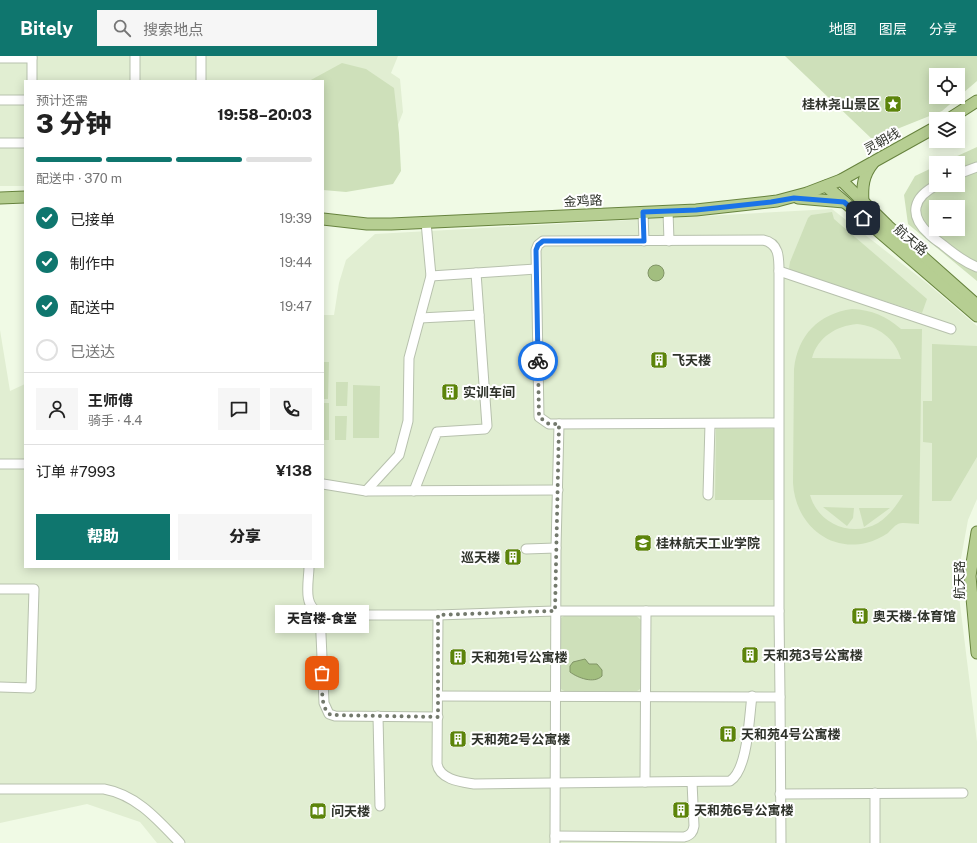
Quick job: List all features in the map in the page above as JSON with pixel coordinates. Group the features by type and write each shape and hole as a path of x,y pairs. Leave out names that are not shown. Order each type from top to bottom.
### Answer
{"main road":[{"path":"960,112 977,101"},
{"name":"灵朝线","path":"841,180 876,159 929,131"},
{"path":"863,202 862,186 864,178 867,171 876,159"},
{"name":"金鸡路","path":"324,219 367,224 668,211 755,204 794,198 841,180"},
{"name":"航天路","path":"841,180 888,226 977,305"},
{"name":"航天路","path":"826,186 977,316"},
{"path":"0,198 24,197"},
{"path":"794,198 844,202"},
{"name":"航天路","path":"977,532 970,576 977,653"}],"lane":[{"path":"135,56 135,80"},
{"path":"201,56 201,80"},
{"path":"0,58 32,57 32,80"},
{"path":"0,100 24,100"},
{"path":"0,143 24,143"},
{"path":"965,171 977,167"},
{"path":"929,189 918,199 916,207 920,223 929,234 968,264 977,267"},
{"path":"668,211 669,241"},
{"path":"643,212 644,241"},
{"path":"366,491 395,460 402,449 409,416 409,358 431,276 426,222"},
{"path":"779,423 549,424 539,417 536,248 543,241 644,241 656,244 669,241 766,241 773,245 778,251 779,271 781,843"},
{"path":"431,276 536,269"},
{"path":"779,271 951,329"},
{"path":"414,491 436,432 485,429 487,426 476,273"},
{"path":"420,318 479,315"},
{"path":"559,424 555,611 555,840 689,836 693,831 694,826 692,782"},
{"path":"708,496 710,424"},
{"path":"0,464 24,464"},
{"path":"324,484 366,491 558,490"},
{"path":"526,549 556,548"},
{"path":"309,568 308,599 311,607 320,612 364,615 438,615 555,611 779,611"},
{"path":"0,589 34,590 31,688 0,687"},
{"path":"645,782 646,611"},
{"path":"320,612 324,703 327,712 335,716 438,717"},
{"path":"438,615 437,764 442,774 460,781 474,784 730,781 736,777 742,764 752,696"},
{"path":"438,696 780,697"},
{"path":"378,716 380,806"},
{"path":"0,789 104,790 120,793 143,806 180,843"},
{"path":"875,793 875,843"},
{"path":"780,794 964,793"}],"shaded area":[{"path":"0,56 398,56 391,73 400,79 403,112 388,151 324,82 324,80 24,80 24,186 0,186"},
{"name":"桂林尧山景区","path":"785,56 977,56 977,81 965,91 965,68 929,68 929,104 950,104 940,112 929,112 929,116 872,139"},
{"path":"342,63 366,69 394,88 399,133 401,171 393,184 346,192 324,190 324,80 311,80"},
{"path":"977,147 977,281 908,224 904,195 915,176 929,169 929,192 965,192 965,156 957,156"},
{"name":"桂林航天工业学院","path":"832,209 928,284 977,326 977,499 968,520 957,580 977,742 977,843 157,843 140,822 87,804 0,823 0,330 10,391 24,384 24,568 324,568 324,315 334,315 339,283 346,260 375,234"},
{"path":"832,212 834,219 927,299 922,313 791,271 789,268 790,262 808,218 811,215"},
{"path":"656,265 663,270 664,273 659,280 656,281 649,276 648,273 653,266"},
{"path":"852,309 872,312 884,317 901,329 922,329 919,524 900,523 888,533 875,540 851,545 838,543 815,531 806,521 800,510 795,497 793,483 794,369 796,357 805,336 812,328 820,321 840,312","holes":["857,324 872,327 885,334 895,345 901,359 812,358 819,344 829,334 842,327","810,495 903,495 886,517 878,523 858,529 837,526 828,521 820,514"]},
{"path":"932,344 977,346 977,457 951,501 932,501 932,443 923,442 923,401 932,401"},
{"path":"324,362 329,362 328,399 324,399"},
{"path":"336,382 348,382 347,406 336,406"},
{"path":"353,385 380,386 379,438 353,438"},
{"path":"324,403 329,403 329,440 324,440"},
{"path":"335,416 347,416 346,440 335,440"},
{"path":"716,429 776,429 776,500 715,500"},
{"path":"823,507 854,508 853,518 847,526"},
{"path":"859,508 890,508 864,527"},
{"path":"634,614 641,620 640,689 637,691 566,692 561,689 561,618 566,615"},
{"path":"585,659 589,664 597,664 602,670 602,676 595,680 590,680 570,672 570,666 573,662"}],"way so far":[{"path":"322,673 324,703 327,712 331,715 438,717 438,615 555,611 559,424 549,424 539,417 538,361"}],"place":[{"name":"桂林尧山景区","path":"893,104"},
{"name":"飞天楼","path":"659,360"},
{"name":"实训车间","path":"450,392"},
{"name":"桂林航天工业学院","path":"643,543"},
{"name":"巡天楼","path":"513,557"},
{"name":"奥天楼-体育馆","path":"860,616"},
{"name":"天和苑3号公寓楼","path":"750,655"},
{"name":"天和苑1号公寓楼","path":"458,657"},
{"name":"天宫楼-食堂","path":"322,673"},
{"name":"天和苑4号公寓楼","path":"728,734"},
{"name":"天和苑2号公寓楼","path":"458,739"},
{"name":"天和苑6号公寓楼","path":"681,810"},
{"name":"问天楼","path":"318,811"}],"route":[{"path":"538,361 536,248 543,241 644,241 643,212 696,210 794,198 844,202 863,218"}]}
